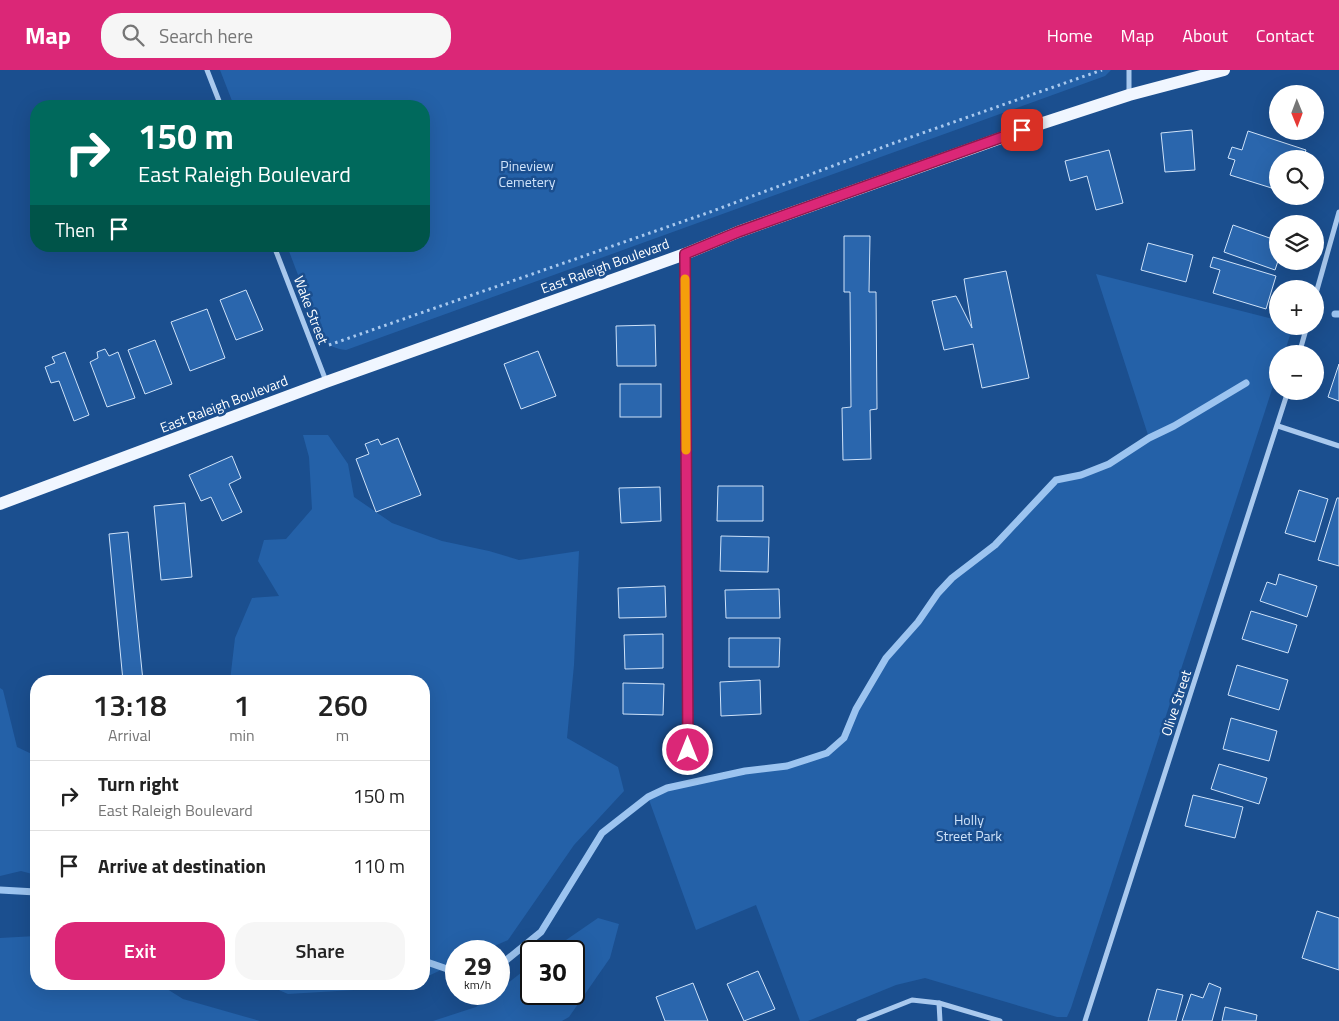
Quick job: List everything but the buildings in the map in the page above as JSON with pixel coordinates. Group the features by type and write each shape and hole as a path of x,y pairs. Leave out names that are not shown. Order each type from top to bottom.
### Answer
{"main road":[{"name":"East Raleigh Boulevard","path":"0,504 326,382 685,254 738,232 985,144 1129,95 1224,70"}],"street":[{"path":"207,70 219,100"},
{"path":"1129,70 1129,95"},
{"path":"1320,280 1339,212"},
{"name":"Wake Street","path":"276,252 326,382"},
{"path":"685,254 688,750"},
{"name":"Olive Street","path":"1085,1021 1285,400"},
{"path":"1278,426 1339,446"},
{"path":"860,1021 912,1000 939,1003 1000,1021"},
{"path":"939,1003 940,1021"}],"path":[{"path":"330,345 710,212 894,143 1102,70"}],"green space":[{"name":"Pineview Cemetery","path":"220,70 1111,70 1105,76 346,350 333,347 322,338 289,252 430,252 430,100 232,100"},
{"name":"Holly Street Park","path":"1096,274 1269,318 1269,335 1290,335 1287,345 1269,345 1269,399 1067,1017 1057,1017 925,978 896,985 808,1021 800,1021 756,905 696,930 648,797 667,788 745,771 788,766 827,753 844,738 856,709 886,658 918,622 938,593 952,578 995,545 1056,480 1081,475 1109,464 1149,438"},
{"path":"303,435 328,435 348,464 354,497 392,523 442,541 489,551 519,560 579,551 574,665 567,738 618,767 624,791 574,845 508,940 445,940 445,968 430,975 430,675 231,675 235,638 252,598 279,596 258,561 264,540 286,539 312,509 309,457"},
{"path":"0,688 3,690 17,747 30,753 30,873 21,871 0,876"},
{"path":"598,918 619,924 610,958 585,994 585,940 566,940"},
{"path":"30,936 30,990 169,990 183,999 260,1021 0,1021 0,938"},
{"path":"520,974 520,1005 577,1005 569,1017 562,1021 433,1021 479,1005 510,1005 510,981"},
{"path":"279,990 354,990 288,994"}],"waterway":[{"path":"510,957 541,932 602,833 648,797 667,788 745,771 787,766 827,753 844,738 856,709 886,658 918,622 938,593 952,578 995,545 1056,480 1081,475 1109,464 1149,438 1174,426 1246,383"},
{"path":"0,890 30,892"},
{"path":"430,963 445,968"}],"slow traffic":[{"path":"685,279 686,450"}],"route":[{"path":"688,750 685,254 738,232 1022,130"}]}
